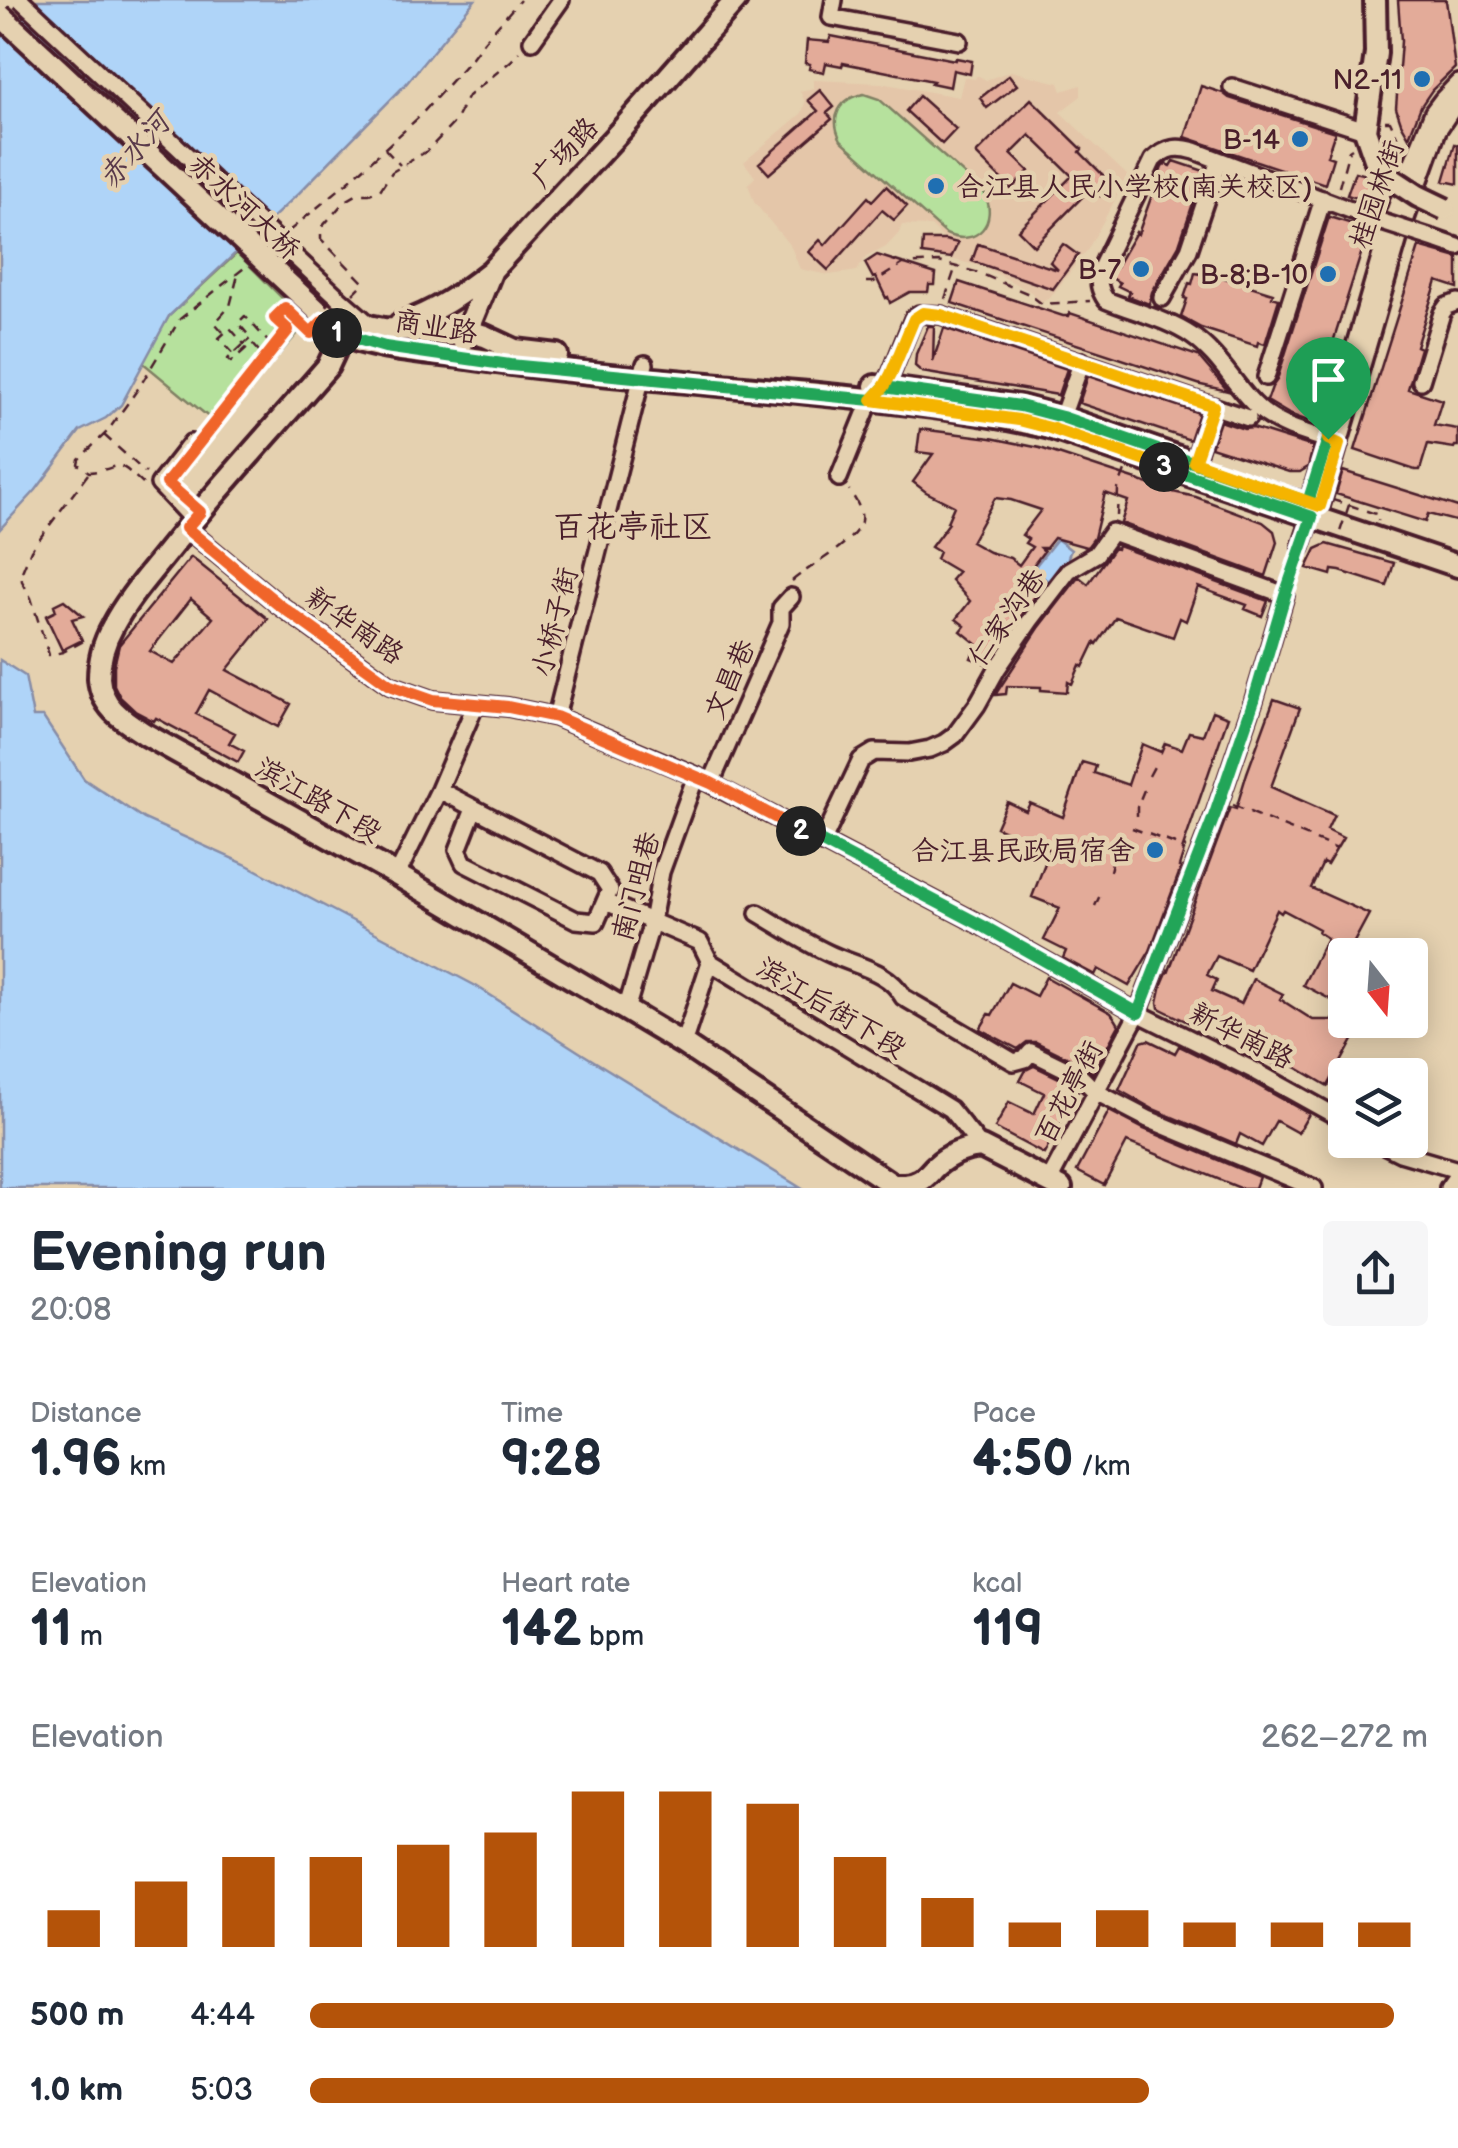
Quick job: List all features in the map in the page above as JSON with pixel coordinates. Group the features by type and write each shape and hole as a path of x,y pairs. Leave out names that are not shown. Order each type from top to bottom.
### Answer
{"main road":[{"name":"广场路","path":"458,357 492,270 736,0"},
{"path":"1375,0 1376,53 1365,130 1374,158 1390,177 1451,211"},
{"name":"赤水河大桥","path":"0,15 326,322"},
{"path":"323,373 381,335 462,295 492,270"},
{"path":"190,524 323,373 334,356 326,322"},
{"name":"商业路","path":"326,322 354,325 458,357 510,365 644,371 1020,406 1194,462 1458,566"},
{"name":"商业路","path":"381,335 467,331 523,352 644,371"},
{"name":"商业路","path":"878,393 1050,428 1458,551"},
{"name":"滨江路下段","path":"190,524 130,598 105,642 99,678 108,706 118,716 683,1044 893,1185 912,1185 948,1157 981,1147"},
{"path":"981,1147 1055,1185"}],"street":[{"name":"赤水河大桥","path":"20,0 381,335"},
{"path":"532,41 561,0"},
{"path":"834,0 831,18 959,40"},
{"name":"桂园林街","path":"1314,508 1388,234 1433,112 1458,84"},
{"path":"1232,87 1365,130"},
{"name":"桂园林街","path":"1333,442 1438,130 1458,100"},
{"path":"1333,442 1266,414 1222,362 1189,334 1106,300 1101,293 1100,270 1153,160 1174,147 1195,151 1382,222 1458,246"},
{"path":"1162,298 1188,250 1219,160"},
{"path":"1266,377 1329,201"},
{"path":"1420,381 1444,310 1458,302"},
{"path":"839,478 914,319 923,313 941,315 1248,418"},
{"path":"1062,417 1082,361"},
{"name":"小桥子街","path":"556,717 644,371"},
{"path":"1194,462 1213,406"},
{"path":"158,484 198,440"},
{"name":"新华南路","path":"158,484 190,524 278,604 390,685 419,696 556,717 704,779 1328,1112"},
{"path":"1301,547 1314,508"},
{"name":"仁家沟巷","path":"822,843 860,760 874,752 930,749 955,734 997,668 1069,570 1096,554 1112,532 1285,595"},
{"name":"文昌巷","path":"704,779 781,623 786,593"},
{"name":"百花亭街","path":"1055,1185 1096,1092 1138,1013 1254,700 1285,595"},
{"path":"397,875 474,706"},
{"name":"南门咀巷","path":"626,1010 652,922 661,872 704,779"},
{"path":"439,790 599,874 610,890 596,922 576,920 464,863 458,850 474,809"},
{"name":"滨江后街下段","path":"606,902 700,942 710,962 950,1109 981,1147"},
{"path":"758,914 828,953 896,984 903,997 1014,1062 1026,1059 1031,1052 1080,1076 1096,1092 1148,1119 1314,1188"},
{"path":"683,1044 710,962"},
{"path":"1414,1158 1458,1172 1448,1188"}],"path":[{"path":"342,300 364,283 321,239 320,228 344,202 358,194 380,190 392,172 427,151 447,133 468,96 532,41"},
{"path":"1390,121 1412,164"},
{"path":"385,148 401,166"},
{"path":"1329,201 1349,150"},
{"path":"866,282 874,282 903,264 938,262 1028,294 1042,304 1106,300"},
{"path":"943,307 956,266"},
{"path":"224,333 215,323 230,306 238,272"},
{"path":"198,440 288,330 275,318 285,308 311,333 326,322"},
{"path":"266,359 252,344 231,362 228,359 251,338 238,323 245,316 274,348"},
{"path":"233,354 219,338 224,333 230,328 244,344"},
{"path":"104,435 158,484"},
{"path":"90,472 31,550 20,574 50,655 92,636"},
{"path":"1118,503 1123,476"},
{"path":"786,593 805,570 856,534 862,518 860,508 839,478"},
{"path":"1259,478 1380,515"},
{"path":"1332,538 1338,538 1348,506"},
{"path":"1285,595 1301,547"},
{"path":"1148,776 1156,764"},
{"path":"1137,816 1144,790"},
{"path":"1235,806 1337,849"},
{"path":"1131,828 1200,853"},
{"path":"1110,871 1112,863"},
{"path":"1095,906 1100,893"}],"shaded area":[{"name":"合江县人民小学校(南关校区)","path":"1011,71 1059,83 1062,91 1081,85 1081,96 1060,112 1128,176 1088,249 1050,298 1040,302 1031,292 983,267 943,257 945,240 931,226 902,225 886,247 866,257 857,271 829,275 800,269 791,247 754,202 748,184 755,177 744,162 802,113 805,102 800,91 814,88 814,80 880,83 959,97 964,77 979,76 986,80"}],"green space":[{"path":"864,94 879,99 984,192 989,213 976,235 967,238 946,234 841,140 836,124 839,110 848,100"},
{"path":"237,253 307,323 217,424 142,362 169,316"}],"water":[{"name":"赤水河","path":"37,0 475,0 406,84 299,193 169,316 121,405 80,431 36,490 0,529 0,38"},
{"path":"1057,539 1071,550 1069,559 1050,583 1033,569"},
{"path":"0,660 25,676 33,717 43,717 84,779 144,819 245,864 476,986 801,1188 0,1188"}],"building":[{"path":"1398,0 1446,0 1455,68 1421,106 1409,137 1396,108 1401,41"},
{"path":"831,36 972,61 970,74 953,70 950,87 843,63 826,63 824,72 809,69 810,64 805,63 807,40 829,42"},
{"path":"1009,75 1017,85 987,108 980,98"},
{"path":"1201,86 1335,132 1327,156 1333,158 1325,184 1185,137"},
{"path":"820,90 834,107 827,113 832,119 769,174 759,163 818,111 808,100"},
{"path":"919,96 956,129 942,144 906,111"},
{"path":"1031,99 1112,184 1100,196 1091,188 1034,246 1018,230 1072,176 1030,135 1011,154 1029,171 1011,189 976,154"},
{"path":"1455,144 1458,145 1458,184 1444,181"},
{"path":"1174,161 1204,171 1179,245 1149,304 1128,296 1130,292 1110,277 1138,234 1162,167 1171,166"},
{"path":"1355,172 1367,175 1383,194 1380,205 1347,195"},
{"path":"886,186 907,206 894,220 882,210 828,270 809,252 820,240 825,245 868,197 872,201"},
{"path":"1329,217 1369,229 1308,421 1267,401"},
{"path":"923,240 958,243 951,258 922,254"},
{"path":"978,244 1058,270 1050,262 1063,244 1078,255 1053,289 972,261"},
{"path":"1419,247 1458,258 1458,288 1437,281 1416,346 1420,348 1408,389 1442,400 1434,425 1458,429 1458,446 1428,444 1420,470 1415,470 1355,450"},
{"path":"877,255 936,274 935,285 929,285 928,292 910,292 890,303 865,263"},
{"path":"1202,271 1273,293 1272,297 1279,299 1265,344 1258,342 1257,346 1201,328 1181,317 1189,283 1192,284 1195,273"},
{"path":"959,282 1063,316 1070,313 1198,356 1228,391 952,303"},
{"path":"928,326 934,326 933,361 944,328 1067,369 1058,395 922,372 915,366 916,354"},
{"path":"1088,376 1199,413 1190,440 1079,403"},
{"path":"1220,421 1313,447 1308,467 1289,472 1211,447"},
{"path":"920,429 1040,448 1263,522 1274,531 1277,542 1266,576 1121,523 1128,501 1105,493 1094,538 1088,546 1054,538 1046,548 1041,548 1044,551 1028,572 1044,584 987,664 971,658 977,644 961,631 965,626 956,619 970,601 951,580 958,572 936,559 939,552 931,547 949,523 954,506 913,482 933,454 917,452","holes":["995,498 1041,510 1022,535 1032,547 1019,565 971,542"]},
{"path":"1343,471 1458,507 1458,519 1428,514 1425,522 1336,494"},
{"path":"1327,544 1394,563 1387,586 1340,571 1332,570 1331,575 1307,568 1316,549"},
{"path":"1118,546 1268,601 1262,616 1245,609 1247,605 1198,587 1186,621 1180,618 1173,637 1116,617 1095,642 1072,684 1068,682 1067,692 1007,686 1006,694 995,695 1077,579 1088,584"},
{"path":"191,557 268,619 227,670 291,704 278,727 209,690 196,714 235,733 229,743 244,751 238,762 156,718 154,721 135,711 120,697 114,685 119,645","holes":["191,599 213,618 174,664 150,651"]},
{"path":"64,600 83,616 72,619 82,640 62,650 46,616"},
{"path":"1274,699 1300,708 1271,787 1334,815 1327,830 1343,838 1327,865 1323,863 1311,888 1369,914 1356,938 1328,938 1328,998 1303,985 1327,938 1319,929 1283,910 1277,910 1249,970 1217,956 1207,975 1217,980 1212,991 1241,1004 1253,979 1283,994 1280,999 1313,1020 1328,1020 1328,1038 1354,1038 1343,1058 1328,1058 1328,1086 1292,1065 1288,1071 1260,1057 1263,1051 1198,1021 1196,1026 1159,1008 1162,984 1230,807 1236,809"},
{"path":"1212,711 1228,717 1182,850 1181,868 1150,951 1129,986 1098,969 1095,975 1063,958 1066,951 1044,940 1060,908 1032,897 1050,850 996,827 1007,802 1026,811 1030,803 1063,817 1082,762 1096,766 1094,773 1128,785 1142,744 1161,752 1165,743 1182,749 1189,732 1203,735"},
{"path":"1046,977 1111,1013 1119,1025 1093,1073 1036,1042 1027,1042 1018,1049 980,1029 1010,983 1036,996"},
{"path":"1148,1040 1175,1053 1179,1046 1309,1114 1298,1133 1276,1121 1262,1146 1240,1134 1236,1144 1153,1109 1119,1090 1141,1042"},
{"path":"1034,1066 1078,1090 1044,1154 995,1128 1009,1102 1034,1114 1044,1093 1020,1081 1026,1070"},
{"path":"1109,1111 1259,1177 1255,1188 1240,1188 1127,1142 1104,1185 1077,1171"}],"place":[{"name":"N2-11","path":"1422,79"},
{"name":"B-14","path":"1300,139"},
{"name":"合江县人民小学校(南关校区)","path":"936,186"},
{"name":"B-7","path":"1141,269"},
{"name":"B-8;B-10","path":"1328,274"},
{"name":"合江县民政局宿舍","path":"1155,850"}],"district":[{"name":"百花亭社区","path":"633,526"}],"route":[{"path":"1328,439 1308,502 1257,486 1062,417 1020,406 884,387 872,400 510,365 385,347 333,332 324,320 311,333 285,308 275,318 288,330 167,483 200,512 186,528 278,604 390,685 433,700 508,707 556,717 728,790 1138,1013 1215,814 1312,517 1050,428 1019,420 872,400 891,374 914,319 923,313 941,315 1213,406 1194,462 1257,486 1320,506 1339,444 1328,439"}]}
